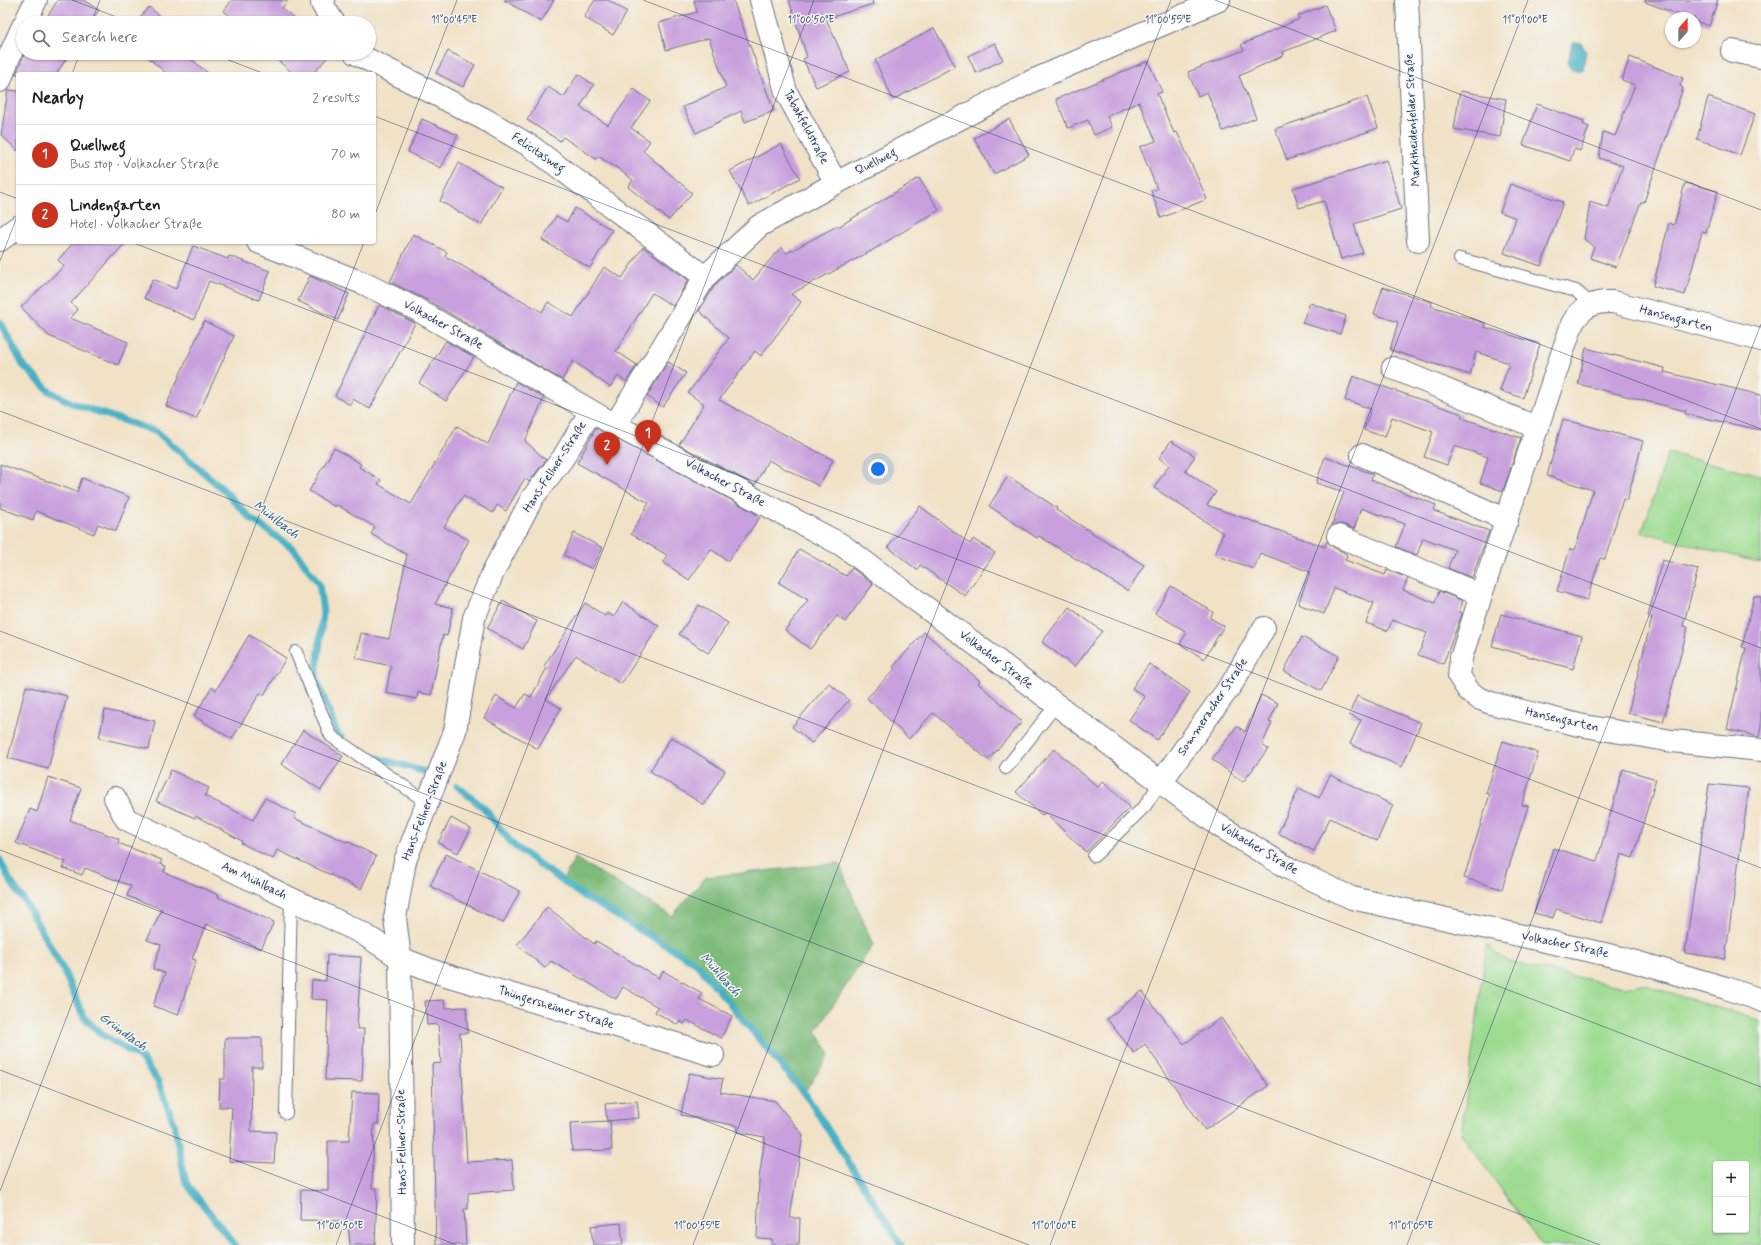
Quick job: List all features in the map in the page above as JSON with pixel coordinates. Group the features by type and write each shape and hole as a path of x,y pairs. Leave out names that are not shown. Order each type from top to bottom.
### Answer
{"street":[{"path":"28,16 36,0"},
{"path":"324,0 322,4 330,16"},
{"name":"Tabakfeldstraße","path":"761,0 786,92 836,183"},
{"name":"Quellweg","path":"615,425 705,277 759,226 836,183 1032,81 1219,0"},
{"name":"Marktheidenfelder Straße","path":"1407,0 1418,241"},
{"path":"1,72 16,41"},
{"path":"1732,51 1761,57"},
{"name":"Felicitasweg","path":"369,60 486,120 532,147 705,277"},
{"path":"0,240 16,228"},
{"name":"Volkacher Straße","path":"263,244 365,284 416,309 615,425 842,545 1160,783 1218,825 1288,868 1352,898 1622,958 1726,988 1761,1000"},
{"name":"Hansengarten","path":"1761,340 1613,302 1601,301 1579,311 1572,324 1481,594 1461,658 1459,676 1468,690 1478,698 1491,703 1579,725 1672,741 1761,750"},
{"path":"1393,368 1538,428"},
{"name":"Hans-Fellner-Straße","path":"403,1245 400,958 395,918 405,861 455,732 474,618 494,570 533,497 563,458 591,411"},
{"path":"1362,455 1507,520"},
{"path":"1338,536 1481,594"},
{"name":"Sommeracher Straße","path":"1160,783 1233,682 1264,628"},
{"name":"Am Mühlbach","path":"115,798 126,818 362,933 400,958"},
{"name":"Thüngersheimer Straße","path":"400,958 436,972 713,1055"}],"lane":[{"path":"1460,259 1576,292 1592,304"},
{"path":"296,652 331,736 428,803"},
{"path":"1006,768 1056,705"},
{"path":"1094,856 1145,806 1160,783"},
{"path":"286,1114 291,898"}],"green space":[{"path":"1668,453 1761,475 1761,563 1642,532"},
{"path":"575,858 672,916 706,877 839,863 873,945 816,1031 830,1054 802,1096 695,965 561,883"},
{"path":"1487,945 1508,962 1624,987 1642,984 1761,1021 1761,1245 1542,1245 1461,1134"}],"water":[{"path":"1576,42 1581,43 1586,51 1583,70 1579,71 1570,68 1568,63 1572,44"}],"building":[{"path":"58,0 83,0 99,10 95,16 48,16"},
{"path":"232,0 288,0 282,8 292,16 230,16 224,11"},
{"path":"504,0 554,0 541,22"},
{"path":"595,0 608,0 627,12 613,35 584,17"},
{"path":"694,0 733,0 774,111 745,122 741,111 696,133 683,107 726,87 709,38 666,50 659,23 697,12"},
{"path":"789,0 872,0 873,4 826,19 850,72 816,87 803,59 807,57"},
{"path":"1645,0 1718,0 1709,26 1701,23 1701,12 1672,12 1645,2"},
{"path":"1325,5 1336,31 1283,52 1284,55 1239,76 1256,118 1223,131 1207,92 1198,96 1188,72 1244,50 1241,45 1299,19 1298,16"},
{"path":"149,7 160,16 141,16"},
{"path":"934,28 955,66 893,100 875,60"},
{"path":"995,43 1003,60 976,73 968,56"},
{"path":"448,51 475,65 463,87 436,73"},
{"path":"1630,57 1683,78 1680,86 1683,88 1644,202 1641,202 1616,267 1590,258 1594,247 1584,239 1590,202 1608,208 1623,166 1599,158 1603,132 1615,136 1635,85 1622,80"},
{"path":"22,60 65,60 57,72 17,72"},
{"path":"151,60 192,60 207,72 165,72"},
{"path":"277,60 325,60 315,72 292,72"},
{"path":"1148,61 1162,92 1157,94 1174,133 1177,132 1207,199 1161,218 1151,191 1157,189 1140,147 1156,141 1139,102 1107,116 1112,127 1094,135 1088,120 1068,128 1056,99"},
{"path":"578,74 594,85 580,107 608,125 634,89 650,101 631,128 650,141 643,151 692,193 669,220 628,187 633,180 617,168 598,156 596,159 563,137 560,141 527,120 548,87 564,97"},
{"path":"8,90 16,91 16,149 1,135"},
{"path":"1460,91 1506,99 1500,137 1454,129"},
{"path":"1367,97 1378,128 1287,160 1275,129"},
{"path":"1708,97 1755,114 1740,155 1697,139"},
{"path":"1537,104 1584,121 1583,124 1589,127 1580,151 1574,149 1570,161 1523,145"},
{"path":"422,119 458,135 441,168 408,152"},
{"path":"1009,119 1029,155 994,174 974,138"},
{"path":"781,144 800,178 749,206 730,171"},
{"path":"1387,160 1401,209 1354,224 1363,253 1341,259 1324,201 1299,208 1293,188"},
{"path":"459,163 502,187 481,225 440,201"},
{"path":"919,178 939,210 871,251 791,294 801,302 761,356 755,351 719,400 833,460 819,486 768,460 755,485 679,445 704,404 688,393 729,338 699,311 715,285 736,265 753,280 781,247 787,253 837,226 838,227"},
{"path":"1685,183 1718,191 1706,233 1702,232 1685,295 1653,286 1669,223 1674,225"},
{"path":"1510,184 1563,202 1541,266 1504,253 1516,218 1500,212"},
{"path":"575,208 612,230 590,268 542,240 556,216 567,222"},
{"path":"413,234 447,252 445,256 542,312 548,302 573,317 604,267 622,278 643,247 688,280 673,306 652,293 616,351 637,365 626,382 618,376 610,387 573,361 562,380 427,300 390,282"},
{"path":"72,244 124,244 71,303 78,310 70,318 128,342 118,365 49,336 21,307 64,266 58,260"},
{"path":"193,246 228,259 229,256 270,271 259,300 209,281 194,320 144,298 153,279 176,289"},
{"path":"310,276 349,294 338,320 298,301"},
{"path":"1383,287 1432,302 1431,306 1485,323 1484,327 1540,344 1523,398 1500,391 1509,363 1476,352 1470,375 1390,350 1398,322 1374,314"},
{"path":"1310,303 1346,316 1340,334 1302,323"},
{"path":"379,305 415,323 370,409 353,399 350,405 335,396"},
{"path":"204,321 234,336 196,419 166,406"},
{"path":"446,341 474,357 446,401 419,383"},
{"path":"1586,348 1665,368 1664,372 1761,395 1761,430 1685,414 1686,411 1578,384"},
{"path":"668,362 686,373 663,407 647,396"},
{"path":"1353,376 1462,414 1462,418 1521,438 1503,491 1480,483 1488,457 1454,446 1447,465 1424,457 1433,432 1392,417 1385,437 1364,430 1371,409 1345,400"},
{"path":"516,382 544,398 525,441 546,460 529,482 525,478 506,511 497,505 493,513 463,496 444,527 469,540 435,604 453,608 447,636 443,635 431,695 418,692 417,699 386,693 391,666 356,658 361,633 389,639 407,555 371,534 375,527 337,505 335,507 309,491 334,448 361,464 359,467 381,480 378,484 411,504 457,426 488,444"},
{"path":"1563,419 1643,441 1627,500 1623,499 1605,559 1600,558 1587,600 1557,591 1570,549 1575,550 1593,490 1547,476"},
{"path":"596,428 750,510 760,517 728,561 711,549 689,580 663,562 667,555 631,534 649,503 577,463"},
{"path":"1171,441 1195,456 1185,471 1216,492 1207,505 1325,547 1327,541 1333,547 1347,555 1345,560 1385,575 1387,570 1408,578 1403,590 1435,603 1439,591 1463,601 1459,612 1462,613 1461,617 1443,664 1418,655 1427,633 1392,620 1388,631 1366,623 1374,603 1334,588 1324,614 1298,604 1310,572 1260,553 1254,569 1215,555 1223,533 1154,488 1169,465 1159,458"},
{"path":"1325,457 1373,474 1371,480 1436,505 1434,511 1489,531 1472,578 1448,568 1455,550 1423,538 1417,555 1396,547 1405,524 1361,508 1354,529 1342,524 1332,525 1344,492 1316,483"},
{"path":"0,464 77,492 82,478 129,497 116,531 98,524 94,534 36,511 33,520 0,508"},
{"path":"1008,476 1057,508 1056,510 1144,565 1128,591 1039,536 1037,538 989,506"},
{"path":"920,506 970,544 973,539 995,553 965,596 920,565 917,570 888,547"},
{"path":"574,533 603,548 592,569 564,555"},
{"path":"799,549 846,576 852,568 873,584 845,622 837,616 810,649 785,630 808,600 779,583"},
{"path":"1662,560 1698,569 1683,626 1688,627 1663,722 1628,713 1652,618 1648,616"},
{"path":"1171,586 1213,612 1210,618 1224,626 1204,659 1180,644 1187,632 1155,613"},
{"path":"1754,596 1761,597 1761,726 1759,737 1727,729 1746,648 1742,647"},
{"path":"503,601 537,621 523,649 487,628"},
{"path":"623,602 659,626 621,684 576,655 546,699 561,708 538,749 484,718 496,696 516,708 525,694 531,697 547,668 544,666 585,603 605,616 607,613 614,617"},
{"path":"699,605 728,623 708,653 679,634"},
{"path":"1069,607 1102,631 1075,667 1042,642"},
{"path":"1501,614 1582,636 1573,669 1492,646"},
{"path":"924,632 980,681 978,683 1022,722 988,760 933,713 909,739 867,698 895,669 893,667"},
{"path":"249,635 286,658 264,695 260,693 232,739 194,716 212,687 216,690"},
{"path":"1302,637 1339,656 1321,691 1284,671"},
{"path":"1149,664 1190,692 1157,740 1129,720 1145,697 1132,688"},
{"path":"829,683 849,700 812,743 792,727"},
{"path":"26,686 67,696 48,769 8,758"},
{"path":"1261,695 1278,703 1269,722 1272,723 1262,745 1268,749 1243,782 1212,759 1237,726 1245,732"},
{"path":"1357,696 1421,723 1402,767 1350,744 1361,720 1349,715"},
{"path":"105,710 155,721 149,749 99,738"},
{"path":"303,730 343,756 321,790 281,764"},
{"path":"671,737 725,771 704,805 650,771"},
{"path":"1503,741 1538,753 1522,805 1528,806 1502,889 1464,878 1490,794 1486,793"},
{"path":"1054,749 1098,787 1103,781 1130,807 1086,852 1045,813 1042,815 1016,792"},
{"path":"1623,769 1656,779 1633,858 1621,854 1601,923 1556,909 1553,918 1534,913 1553,848 1597,861"},
{"path":"171,770 209,788 205,796 253,820 265,798 296,814 294,818 346,842 347,841 376,856 361,889 277,850 273,859 241,843 242,841 196,816 195,818 156,801"},
{"path":"1330,775 1393,805 1377,841 1330,818 1314,851 1278,833 1299,788 1319,798"},
{"path":"48,777 81,788 70,820 119,839 118,843 162,860 160,864 166,866 164,872 219,895 218,897 274,922 261,949 206,924 192,959 196,960 178,1015 153,1006 165,973 153,969 161,945 147,940 162,909 127,896 131,886 85,868 82,875 63,868 66,862 16,843 30,809 37,812"},
{"path":"1709,784 1749,788 1725,959 1685,953"},
{"path":"451,818 471,829 458,853 438,843"},
{"path":"446,854 520,891 503,923 430,886"},
{"path":"547,907 594,944 596,941 659,978 663,971 702,993 699,999 732,1016 721,1038 687,1020 684,1024 680,1021 678,1025 655,1012 658,1007 623,987 616,999 551,961 545,968 517,945"},
{"path":"327,955 361,957 357,1029 364,1029 362,1081 325,1080 328,1000 311,999 312,980 326,981"},
{"path":"1142,991 1184,1044 1221,1018 1268,1086 1205,1130 1145,1044 1134,1053 1107,1019"},
{"path":"444,1000 445,1008 466,1007 468,1033 460,1033 467,1162 512,1160 514,1190 468,1193 468,1209 464,1209 466,1245 436,1245 432,1064 441,1063 438,1024 427,1025 425,1001"},
{"path":"225,1038 262,1038 262,1067 252,1067 251,1131 276,1132 274,1163 229,1161 232,1107 219,1107 220,1079 225,1079"},
{"path":"689,1073 723,1079 720,1092 775,1101 803,1135 790,1218 800,1218 799,1245 772,1245 772,1239 757,1238 759,1179 765,1137 737,1132 738,1126 681,1115"},
{"path":"352,1092 379,1093 378,1124 374,1124 372,1188 377,1188 375,1245 350,1245 348,1221 300,1220 301,1190 328,1191 328,1141 349,1141"},
{"path":"637,1101 639,1118 607,1121 605,1104"},
{"path":"610,1121 612,1150 572,1151 570,1123"},
{"path":"621,1223 623,1245 593,1245 591,1226"}],"waterway":[{"name":"Mühlbach","path":"0,322 23,365 49,391 74,404 157,432 224,490 250,518 294,549 319,584 323,612 316,678 338,736 342,738"},
{"name":"Mühlbach","path":"361,750 368,755 425,772"},
{"name":"Mühlbach","path":"457,786 484,808 513,845 580,894 696,963 806,1095 901,1245"},
{"name":"Gründlach","path":"0,860 9,879 25,902 64,971 84,1018 103,1035 142,1059 158,1082 174,1123 186,1183 235,1245"}],"place":[{"name":"Quellweg","path":"648,453"},
{"name":"Lindengarten","path":"607,465"}]}
